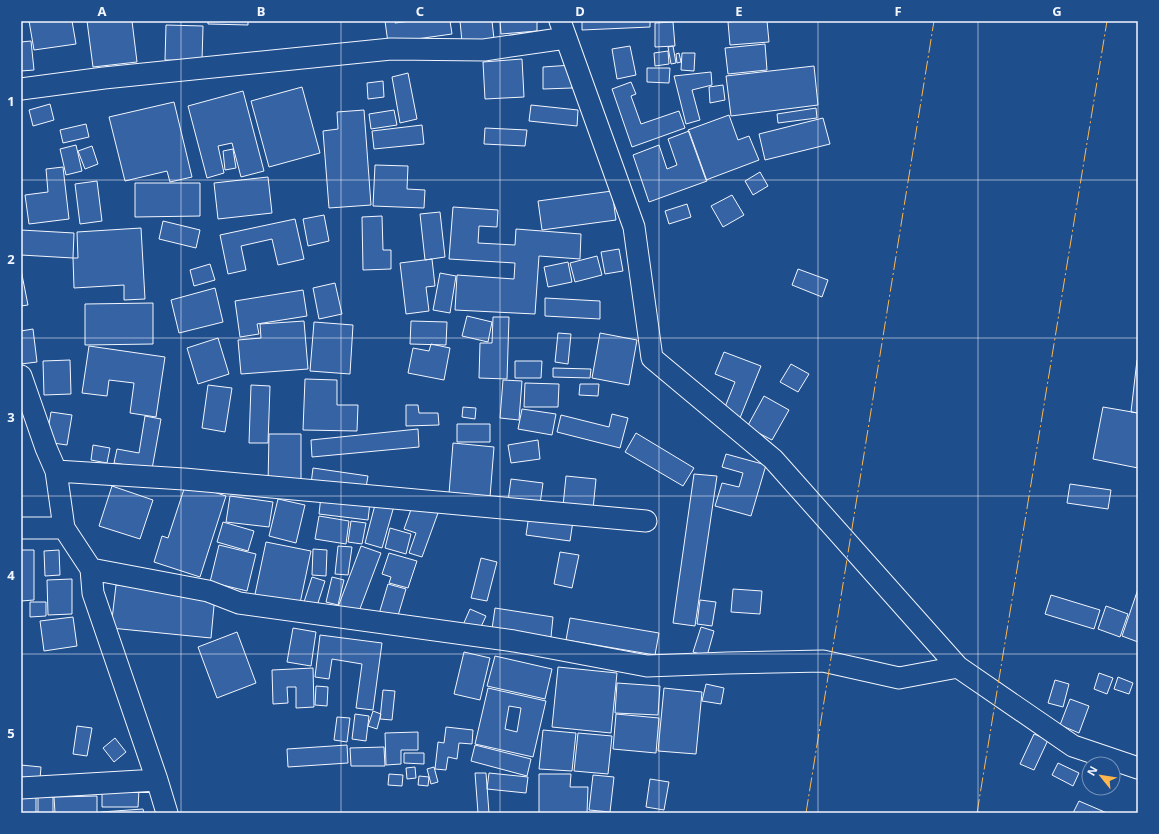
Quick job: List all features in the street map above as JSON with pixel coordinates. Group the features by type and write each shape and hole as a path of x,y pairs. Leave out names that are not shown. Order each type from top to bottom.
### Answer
{"street":[{"path":"21,89 104,78 391,49 484,50 564,29 634,227 652,358 773,459 958,667 1073,746 1138,768"},
{"path":"21,376 46,448 56,471 64,528 91,569 93,593 167,813"},
{"path":"56,471 184,479 646,521"},
{"path":"21,528 64,528"},
{"path":"91,569 208,590 239,603 514,641 647,666 823,661 899,678 958,667"},
{"path":"21,788 157,780"}],"building":[{"path":"29,21 72,21 76,44 34,50"},
{"path":"87,21 132,21 137,62 93,67"},
{"path":"208,21 248,21 248,25 208,24"},
{"path":"385,21 395,21 395,23 411,21 450,21 452,34 388,43"},
{"path":"460,21 492,21 494,39 462,42"},
{"path":"500,21 537,21 537,31 501,34"},
{"path":"582,21 650,21 650,27 582,30"},
{"path":"767,21 769,42 730,45 728,22"},
{"path":"673,22 675,46 655,47 655,23"},
{"path":"166,25 203,26 202,61 165,60"},
{"path":"31,41 34,70 21,71 21,42"},
{"path":"765,44 767,70 728,74 725,48"},
{"path":"630,46 636,75 617,79 612,49"},
{"path":"673,46 676,63 671,64 668,47"},
{"path":"668,51 669,64 655,66 654,53"},
{"path":"679,53 681,62 677,63 676,54"},
{"path":"682,53 695,53 694,71 681,70"},
{"path":"522,59 524,97 485,99 483,62"},
{"path":"572,65 572,88 543,89 543,67"},
{"path":"814,66 818,105 731,116 726,76"},
{"path":"647,68 670,68 669,83 647,82"},
{"path":"711,72 712,85 692,90 700,120 686,124 674,76"},
{"path":"408,73 417,119 400,123 392,77"},
{"path":"383,81 384,97 368,99 367,83"},
{"path":"631,82 636,94 631,96 641,124 679,111 685,128 632,147 612,89"},
{"path":"723,85 725,100 710,103 709,87"},
{"path":"302,87 320,153 269,167 251,101"},
{"path":"243,91 264,171 241,177 232,143 218,146 224,173 207,178 188,106"},
{"path":"174,102 192,177 170,182 167,171 125,181 109,117"},
{"path":"50,104 54,120 33,126 29,110"},
{"path":"531,105 578,110 577,126 529,121"},
{"path":"816,108 817,118 778,123 777,114"},
{"path":"364,110 371,205 329,208 323,131 338,129 337,112"},
{"path":"394,110 397,125 371,129 369,114"},
{"path":"729,115 738,140 749,136 759,160 706,180 688,130"},
{"path":"823,118 830,144 765,160 759,134"},
{"path":"86,124 89,137 63,143 60,130"},
{"path":"422,125 424,144 374,149 372,131"},
{"path":"485,128 527,130 525,146 484,144"},
{"path":"689,131 707,181 649,202 633,155 659,145 667,169 677,165 668,139"},
{"path":"76,145 82,171 66,175 60,149"},
{"path":"92,146 98,164 85,169 78,151"},
{"path":"233,149 236,168 225,170 223,151"},
{"path":"375,165 408,166 407,189 425,190 424,208 373,206"},
{"path":"63,167 69,219 29,224 25,195 48,192 46,169"},
{"path":"760,172 768,186 753,195 745,181"},
{"path":"268,177 272,213 218,219 214,183"},
{"path":"97,181 102,221 80,224 75,184"},
{"path":"135,183 200,183 200,216 135,217"},
{"path":"612,191 616,220 542,230 538,201"},
{"path":"732,195 744,215 723,227 711,206"},
{"path":"687,204 691,217 669,224 665,211"},
{"path":"453,207 498,210 497,227 479,226 478,243 515,245 516,229 581,234 580,259 539,256 535,314 455,310 457,275 514,279 515,263 449,259"},
{"path":"440,212 445,257 425,260 420,214"},
{"path":"324,215 329,241 308,246 303,219"},
{"path":"382,216 383,250 391,250 391,269 363,270 362,217"},
{"path":"295,219 304,259 278,265 272,239 241,246 246,270 228,274 220,235"},
{"path":"163,221 200,230 196,248 159,239"},
{"path":"141,228 145,299 124,300 124,285 74,288 73,258 78,258 77,232"},
{"path":"21,230 74,233 73,258 21,255"},
{"path":"619,249 623,271 605,274 601,252"},
{"path":"597,256 602,275 575,282 570,263"},
{"path":"432,259 435,286 426,287 429,311 406,314 400,263"},
{"path":"568,262 572,282 548,287 544,267"},
{"path":"210,264 215,280 194,286 190,270"},
{"path":"798,269 828,280 822,297 792,285"},
{"path":"21,270 28,305 21,306"},
{"path":"440,273 456,276 450,313 433,310"},
{"path":"335,283 342,314 319,319 313,288"},
{"path":"215,288 223,322 179,333 171,300"},
{"path":"303,290 307,316 257,324 259,334 240,337 235,301"},
{"path":"545,298 600,301 600,319 545,316"},
{"path":"153,303 153,344 85,345 85,304"},
{"path":"467,316 492,322 488,342 462,336"},
{"path":"493,317 509,317 507,379 479,378 480,343 492,343"},
{"path":"304,321 308,369 241,374 238,340 261,338 260,324"},
{"path":"411,321 447,322 446,345 410,344"},
{"path":"314,322 353,325 350,374 310,371"},
{"path":"33,329 37,362 21,364 21,331"},
{"path":"558,333 571,334 568,364 555,362"},
{"path":"600,333 637,340 629,385 592,378"},
{"path":"218,338 229,374 198,384 187,348"},
{"path":"431,344 450,348 444,380 408,373 413,348 429,351"},
{"path":"89,346 165,357 156,417 130,413 134,383 109,380 107,396 82,393"},
{"path":"724,352 761,366 740,418 723,412 735,382 715,374"},
{"path":"70,360 71,394 44,395 43,361"},
{"path":"1138,360 1138,413 1131,412"},
{"path":"515,361 542,361 541,378 515,378"},
{"path":"791,364 809,374 798,392 780,382"},
{"path":"553,368 591,369 590,378 553,377"},
{"path":"305,379 337,380 337,405 358,405 357,431 303,430"},
{"path":"503,380 522,381 519,420 500,418"},
{"path":"525,383 559,384 558,407 524,407"},
{"path":"580,384 599,384 598,396 579,395"},
{"path":"208,385 232,388 225,432 202,428"},
{"path":"251,385 270,386 268,443 249,443"},
{"path":"764,396 789,410 772,440 747,427"},
{"path":"406,405 418,405 419,413 438,413 439,425 406,426"},
{"path":"463,407 476,408 475,419 462,417"},
{"path":"1103,407 1138,413 1138,468 1093,459"},
{"path":"522,409 556,414 552,435 518,429"},
{"path":"51,412 72,415 67,445 46,442"},
{"path":"612,414 628,418 620,448 557,432 561,415 609,427"},
{"path":"145,416 161,419 152,469 114,463 117,449 139,453"},
{"path":"457,424 490,424 490,442 457,442"},
{"path":"418,429 419,447 312,457 311,440"},
{"path":"636,433 694,468 683,486 625,452"},
{"path":"269,434 301,434 301,485 268,485"},
{"path":"538,440 540,459 511,463 508,445"},
{"path":"453,443 494,447 490,497 449,494"},
{"path":"93,445 110,448 107,463 91,460"},
{"path":"726,454 766,465 751,516 715,506 722,483 739,487 743,473 722,467"},
{"path":"313,468 368,476 365,493 311,484"},
{"path":"694,474 717,476 695,626 673,623"},
{"path":"566,476 596,479 593,509 563,506"},
{"path":"511,479 543,483 540,504 508,501"},
{"path":"186,483 226,496 200,577 154,562 162,536 168,538"},
{"path":"1070,484 1111,490 1108,509 1067,503"},
{"path":"112,486 153,500 140,539 99,526"},
{"path":"230,496 273,502 269,527 226,522"},
{"path":"321,496 370,502 368,520 319,514"},
{"path":"278,499 305,505 296,543 269,536"},
{"path":"376,501 394,506 382,548 365,543"},
{"path":"413,504 438,513 422,557 409,553 416,533 404,529"},
{"path":"529,515 573,521 570,541 526,535"},
{"path":"319,516 349,521 346,544 315,539"},
{"path":"351,521 366,523 362,544 348,542"},
{"path":"223,522 254,531 248,551 217,542"},
{"path":"390,528 411,534 406,554 385,548"},
{"path":"266,542 311,551 299,608 254,599"},
{"path":"219,545 256,554 247,591 210,582"},
{"path":"338,546 352,547 348,575 335,574"},
{"path":"361,546 381,553 358,614 338,607"},
{"path":"313,549 327,550 326,576 312,575"},
{"path":"21,550 34,550 34,600 21,601"},
{"path":"59,550 60,575 45,576 44,551"},
{"path":"560,552 579,555 572,588 554,584"},
{"path":"389,553 417,561 408,588 389,583 391,577 382,574"},
{"path":"481,558 497,562 487,601 471,598"},
{"path":"312,577 325,581 317,606 304,602"},
{"path":"332,577 344,580 338,605 326,602"},
{"path":"72,579 72,614 48,615 47,580"},
{"path":"388,584 406,589 397,619 379,614"},
{"path":"116,585 215,595 211,638 111,628"},
{"path":"733,589 762,591 760,614 731,612"},
{"path":"1138,589 1138,642 1122,636"},
{"path":"1051,595 1100,610 1094,629 1045,614"},
{"path":"700,600 716,602 712,626 697,624"},
{"path":"30,602 46,602 46,616 30,617"},
{"path":"1106,606 1128,614 1120,637 1098,629"},
{"path":"495,608 553,617 551,637 492,629"},
{"path":"470,609 486,616 479,631 463,625"},
{"path":"73,617 77,646 44,651 40,621"},
{"path":"570,618 659,633 655,655 566,640"},
{"path":"701,627 714,631 707,656 693,652"},
{"path":"293,628 316,632 311,666 287,662"},
{"path":"237,632 256,683 217,698 198,647"},
{"path":"320,635 382,643 373,710 356,708 362,664 332,659 329,679 315,677"},
{"path":"464,652 490,658 480,700 454,694"},
{"path":"495,656 552,669 545,699 487,686"},
{"path":"558,667 617,673 611,733 552,727"},
{"path":"313,668 314,707 296,708 296,687 287,687 288,703 273,704 272,670"},
{"path":"1099,673 1113,678 1107,694 1094,689"},
{"path":"1118,677 1133,683 1129,694 1114,689"},
{"path":"1055,680 1069,684 1063,707 1048,703"},
{"path":"617,683 660,686 658,715 615,713"},
{"path":"706,684 724,688 721,704 702,701"},
{"path":"316,686 328,687 327,706 315,705"},
{"path":"488,688 546,701 533,757 475,744","holes":["509,706 521,708 517,732 505,729"]},
{"path":"664,688 702,692 696,754 658,751"},
{"path":"383,690 395,691 392,720 380,719"},
{"path":"1070,699 1089,706 1079,733 1060,725"},
{"path":"373,711 381,714 377,729 368,726"},
{"path":"355,714 369,716 366,741 352,739"},
{"path":"616,714 659,718 656,753 613,749"},
{"path":"337,717 350,718 347,742 334,740"},
{"path":"77,726 92,728 87,756 73,754"},
{"path":"446,727 473,730 472,744 459,743 457,759 448,757 446,770 435,769 438,742 444,743"},
{"path":"543,730 576,733 572,771 539,769"},
{"path":"418,732 418,750 401,750 401,764 386,765 385,733"},
{"path":"578,733 612,736 608,774 574,771"},
{"path":"1034,734 1048,740 1034,770 1020,764"},
{"path":"115,738 126,752 114,762 103,748"},
{"path":"347,745 348,763 288,767 287,749"},
{"path":"475,745 531,759 527,776 471,761"},
{"path":"384,747 385,766 351,766 350,748"},
{"path":"404,753 424,753 424,764 404,763"},
{"path":"1058,763 1079,773 1073,786 1052,775"},
{"path":"21,765 41,767 40,779 21,777"},
{"path":"415,767 416,778 407,779 406,768"},
{"path":"434,767 438,782 431,784 427,769"},
{"path":"475,773 486,773 489,813 478,813"},
{"path":"489,773 528,777 526,793 487,789"},
{"path":"389,774 403,775 402,786 388,785"},
{"path":"539,774 571,774 570,787 588,787 587,813 539,813"},
{"path":"593,775 614,777 610,812 589,810"},
{"path":"419,776 429,777 428,786 418,785"},
{"path":"650,779 669,782 664,810 646,807"},
{"path":"102,790 139,790 138,807 102,807"},
{"path":"21,796 36,796 36,813 21,813"},
{"path":"97,796 97,813 55,813 54,797"},
{"path":"38,797 53,797 53,813 38,813"},
{"path":"1079,801 1107,813 1073,813"},
{"path":"143,809 144,813 101,813 101,812"}],"power":[{"path":"806,813 934,21"},
{"path":"977,813 1107,21"}]}
